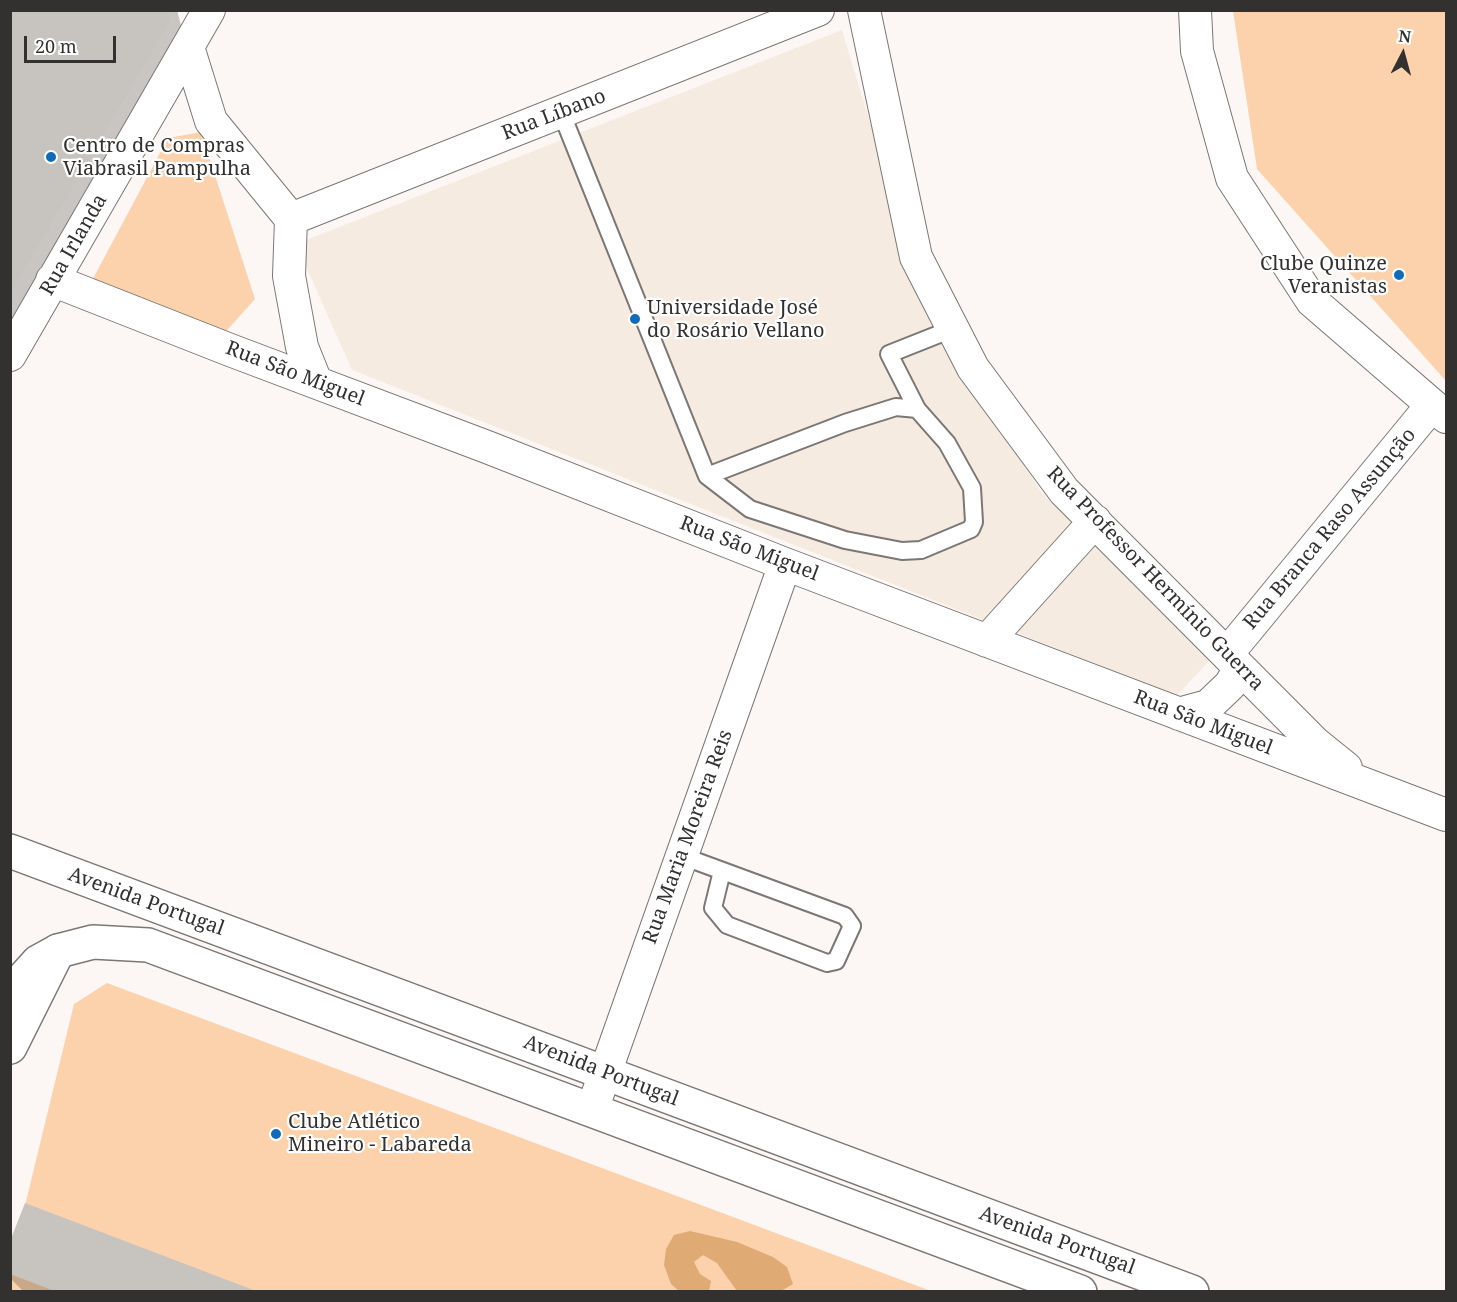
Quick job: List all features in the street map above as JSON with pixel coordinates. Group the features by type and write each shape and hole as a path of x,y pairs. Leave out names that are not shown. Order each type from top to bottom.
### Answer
{"main road":[{"name":"Avenida Portugal","path":"10,851 1192,1292"},
{"name":"Avenida Portugal","path":"10,993 38,962 58,951 93,942 148,945 592,1110 1022,1276 1080,1292"},
{"path":"10,1047 58,951"}],"street":[{"name":"Rua Irlanda","path":"10,355 148,120 209,10"},
{"name":"Rua Líbano","path":"291,219 818,10"},
{"name":"Rua Professor Hermínio Guerra","path":"864,10 916,257 973,368 1064,490 1315,743 1368,786"},
{"path":"1195,10 1197,51 1232,178 1312,301 1439,411"},
{"path":"188,47 211,121 291,219 290,276 302,347 316,382"},
{"name":"Rua São Miguel","path":"52,280 785,564 1446,815"},
{"name":"Rua Branca Raso Assunção","path":"1179,714 1208,706 1230,685 1233,661 1439,411"},
{"path":"987,641 1095,521"},
{"name":"Rua Maria Moreira Reis","path":"592,1110 785,564"}],"lane":[{"path":"561,112 707,476 750,509 845,540 902,551 921,550 971,529 974,522 972,488 947,442 917,409 889,354 952,329"},
{"path":"707,476 844,423 896,406 917,409"},
{"path":"682,856 845,916 852,926 836,961 827,963 727,925 713,908 722,871"}],"shaded area":[{"name":"Clube Quinze Veranistas","path":"1233,11 1446,11 1446,381 1257,169"},
{"name":"Universidade José do Rosário Vellano","path":"842,30 914,268 967,372 1041,492 1214,656 1176,696 352,370 296,244"},
{"path":"201,132 255,299 221,337 88,288 168,138"},
{"name":"Clube Atlético Mineiro - Labareda","path":"107,983 931,1291 11,1292 11,1263 74,1004"},
{"path":"690,1231 737,1242 773,1257 787,1267 793,1284 781,1291 737,1291 717,1263 703,1255 694,1262 700,1274 711,1281 709,1291 679,1291 671,1284 664,1265 666,1249 674,1235"}],"building":[{"name":"Centro de Compras Viabrasil Pampulha","path":"10,10 168,10 171,20 10,294"},
{"path":"25,1203 256,1292 57,1292 10,1274 10,1241"}],"place":[{"name":"Centro de Compras Viabrasil Pampulha","path":"51,157"},
{"name":"Clube Quinze Veranistas","path":"1399,275"},
{"name":"Universidade José do Rosário Vellano","path":"635,319"},
{"name":"Clube Atlético Mineiro - Labareda","path":"276,1134"}]}
